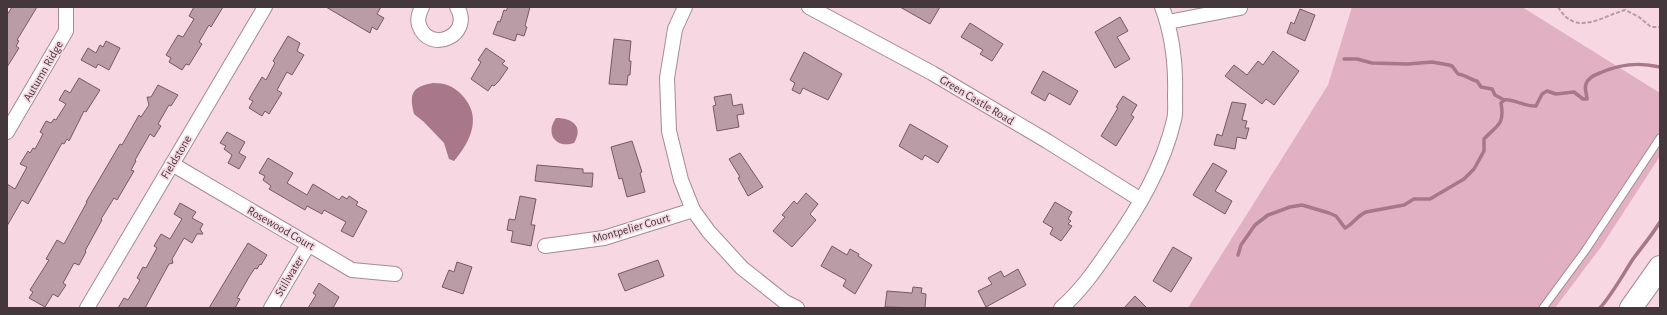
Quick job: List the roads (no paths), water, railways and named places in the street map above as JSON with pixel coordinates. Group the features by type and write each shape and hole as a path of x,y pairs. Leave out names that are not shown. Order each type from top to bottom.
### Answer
{"highway":[{"path":"1631,308 1660,267"}],"street":[{"name":"Autumn Ridge","path":"7,132 66,31 66,7"},
{"name":"Fieldstone","path":"87,308 266,7"},
{"path":"422,7 418,16 418,23 421,30 426,36 432,39 440,40 447,39 458,31 461,18 457,7"},
{"path":"685,7 675,29 667,78 669,131 681,180 693,210 709,232 742,268 785,302 797,308"},
{"name":"Green Castle Road","path":"809,7 937,76 1047,141 1141,200"},
{"path":"1061,308 1080,289 1125,228 1156,173 1169,140 1174,118 1176,75 1173,40 1162,7"},
{"path":"1168,22 1240,8"},
{"name":"Rosewood Court","path":"172,164 352,270 395,274"},
{"name":"Montpelier Court","path":"545,246 604,238 693,210"},
{"name":"Stillwater","path":"271,308 308,245"}],"lane":[{"path":"1543,308 1589,244 1660,138"}],"waterway":[{"path":"1344,59 1357,59 1372,63 1408,64 1432,62 1449,65 1452,66 1458,74 1477,81 1481,87 1492,89 1495,95 1504,100 1511,100 1532,106 1536,106 1542,94 1547,91 1556,94 1574,92 1583,99 1587,99 1585,88 1588,80 1607,70 1637,64 1660,67"},
{"path":"1238,255 1241,245 1255,225 1268,215 1290,207 1302,205 1329,213 1336,216 1345,228 1360,215 1366,212 1404,205 1414,199 1430,199 1464,179 1474,169 1484,151 1484,139 1501,120 1501,103 1504,100"},
{"path":"1600,308 1660,222"}]}
